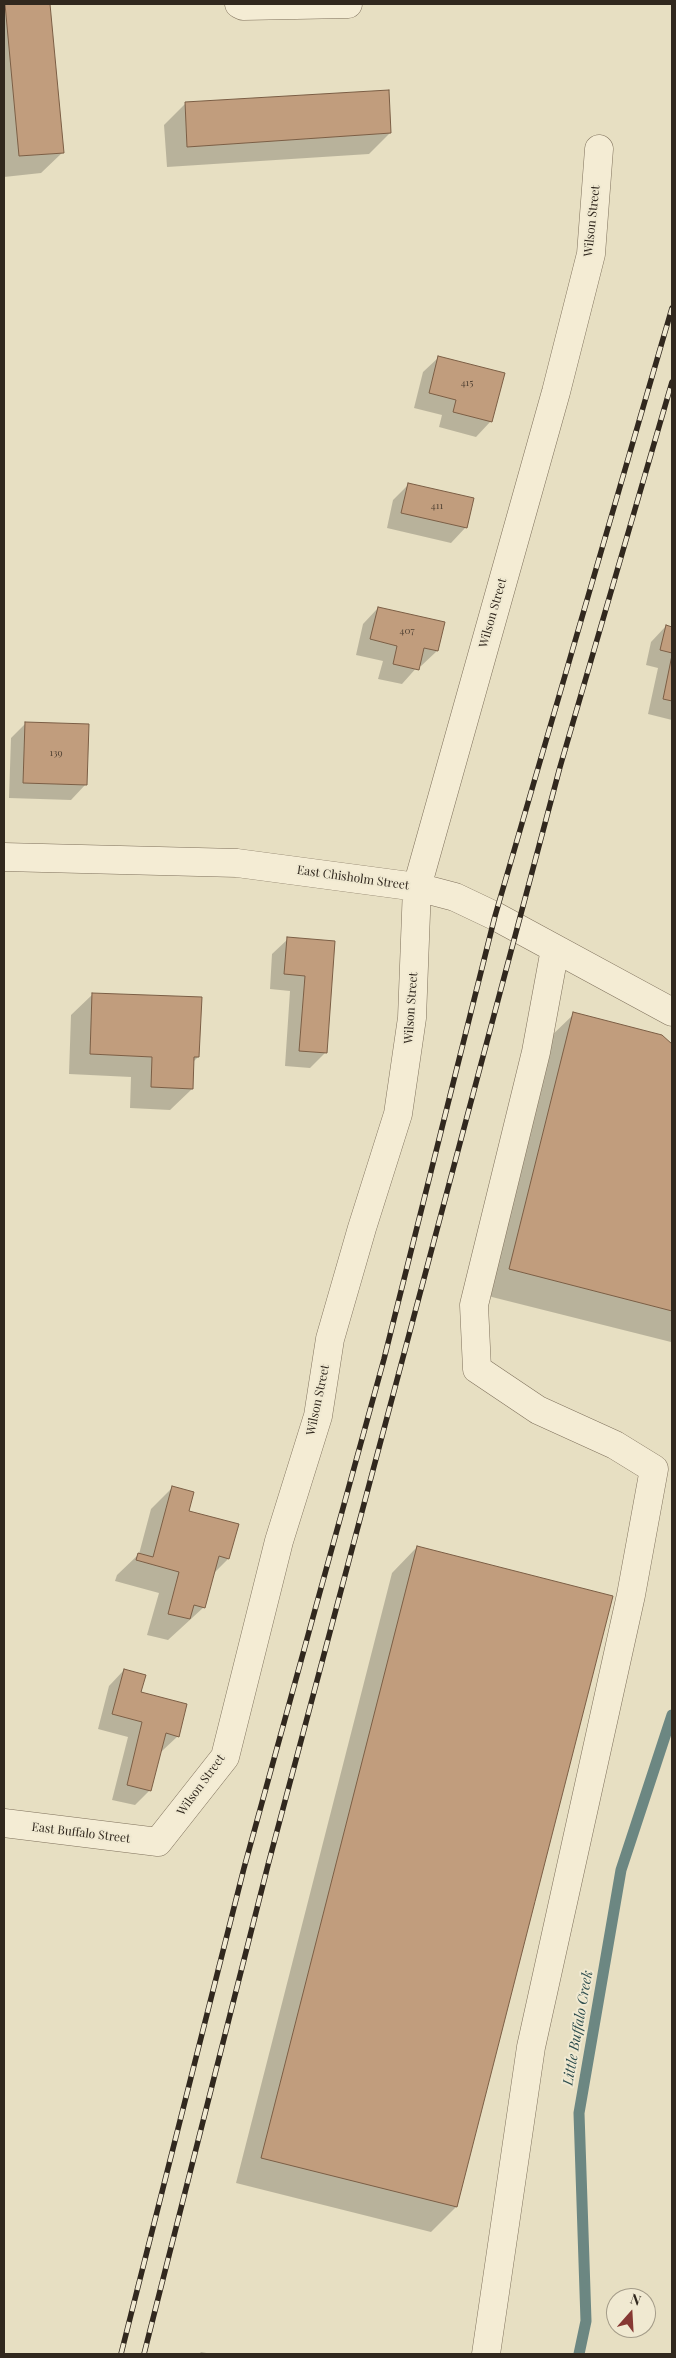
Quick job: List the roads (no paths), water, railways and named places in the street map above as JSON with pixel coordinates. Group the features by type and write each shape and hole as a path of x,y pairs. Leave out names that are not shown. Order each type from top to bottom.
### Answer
{"street":[{"path":"239,4 242,6 348,4"},
{"name":"Wilson Street","path":"158,1842 225,1757 279,1541 318,1416 330,1339 398,1114 412,1018 416,887 550,411 588,263 599,149"},
{"name":"East Chisholm Street","path":"4,858 237,862 416,887 455,897 672,1012"},
{"path":"486,2354 531,2047 631,1594 654,1469 615,1445 538,1410 477,1369 474,1305 536,1052 555,949"},
{"name":"East Buffalo Street","path":"4,1823 158,1842"}],"waterway":[{"name":"Little Buffalo Creek","path":"579,2354 586,2321 579,2113 621,1870 672,1715"}],"railway":[{"path":"121,2354 244,1868 384,1359 495,916 672,308"},
{"path":"144,2354 268,1865 560,767 672,382"}]}
